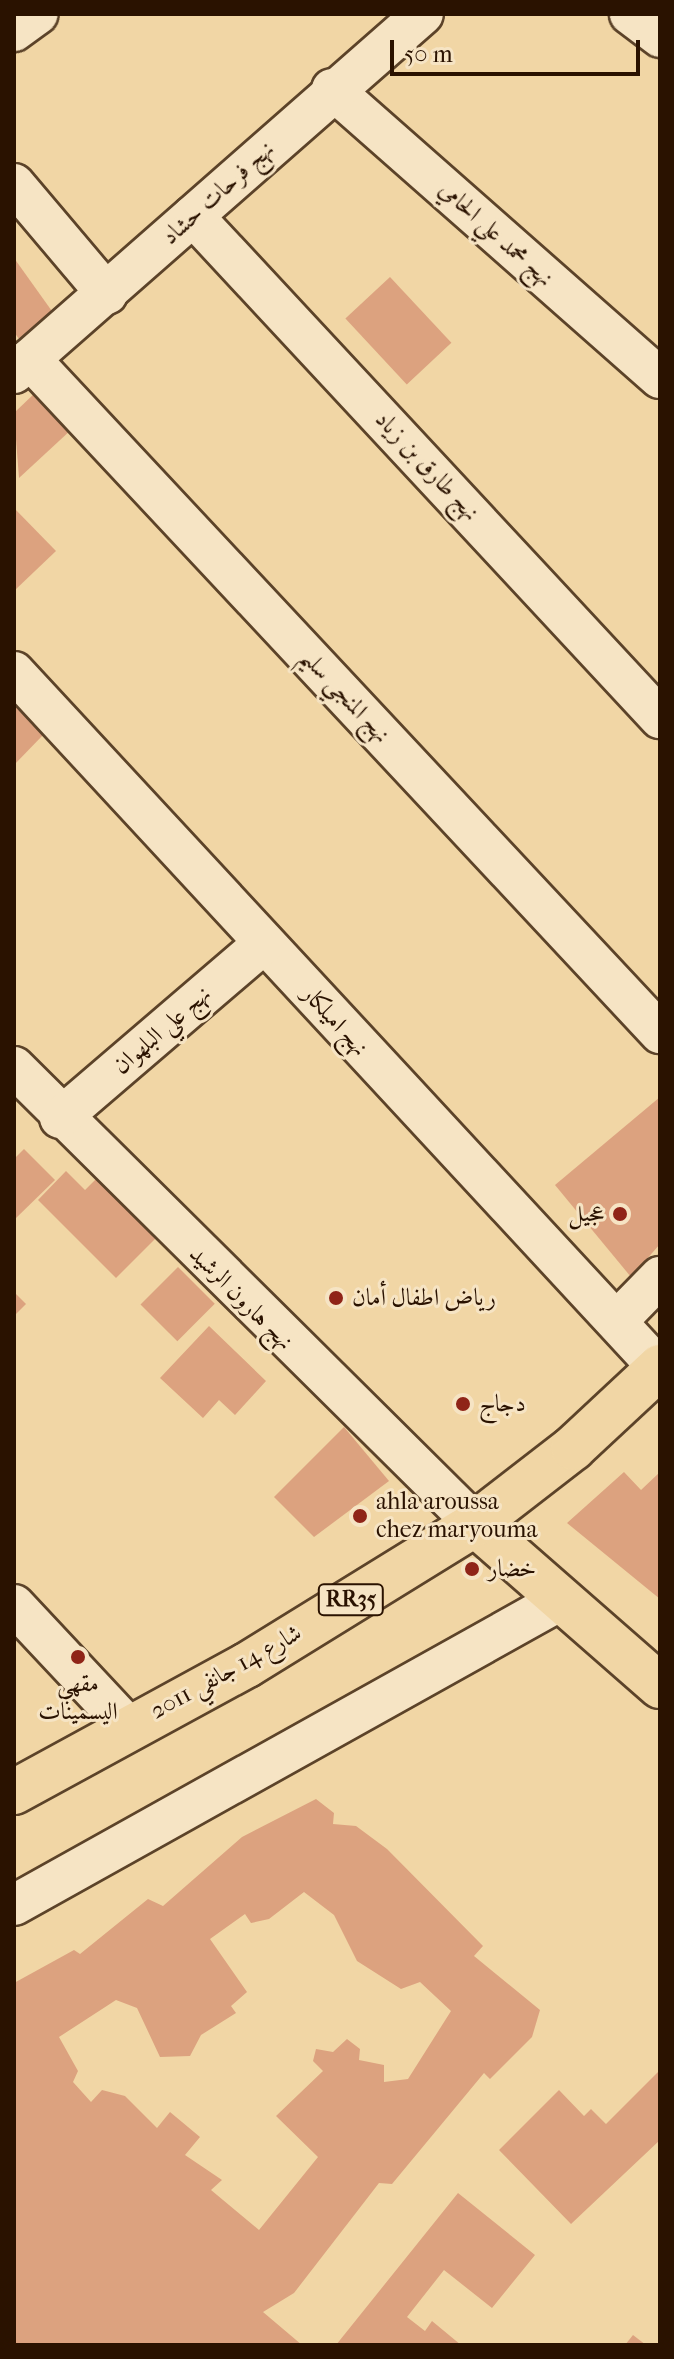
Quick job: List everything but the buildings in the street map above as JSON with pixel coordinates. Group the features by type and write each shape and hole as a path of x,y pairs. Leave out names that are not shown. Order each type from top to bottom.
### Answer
{"main road":[{"name":"شارع 14 جانفي 2011","path":"14,1792 128,1727 247,1665 475,1524 573,1448 660,1368"},
{"path":"475,1524 559,1601 657,1679"}],"street":[{"path":"14,31 37,14"},
{"name":"نهج فرحات حشاد","path":"22,366 107,294 332,89 423,14"},
{"path":"630,14 660,37"},
{"name":"نهج محمد علي الحامي","path":"332,89 660,378"},
{"path":"14,184 107,294"},
{"name":"نهج طارق بن زياد","path":"193,216 660,718"},
{"name":"نهج المنجي سليم","path":"22,366 660,1033"},
{"name":"نهج اميلكار","path":"14,672 660,1368"},
{"name":"نهج علي البلهوان","path":"60,1118 264,943"},
{"name":"نهج هارون الرشيد","path":"14,1067 60,1118 475,1524"},
{"path":"617,1321 660,1277"},
{"path":"14,1905 559,1601"},
{"path":"14,1605 128,1727"}],"place":[{"name":"عجيل","path":"620,1214"},
{"name":"رياض اطفال أمان","path":"336,1298"},
{"name":"دجاج","path":"463,1404"},
{"name":"ahla aroussa chez maryouma","path":"360,1516"},
{"name":"خضار","path":"472,1569"},
{"name":"مقهي اليسمينات","path":"78,1657"}]}
